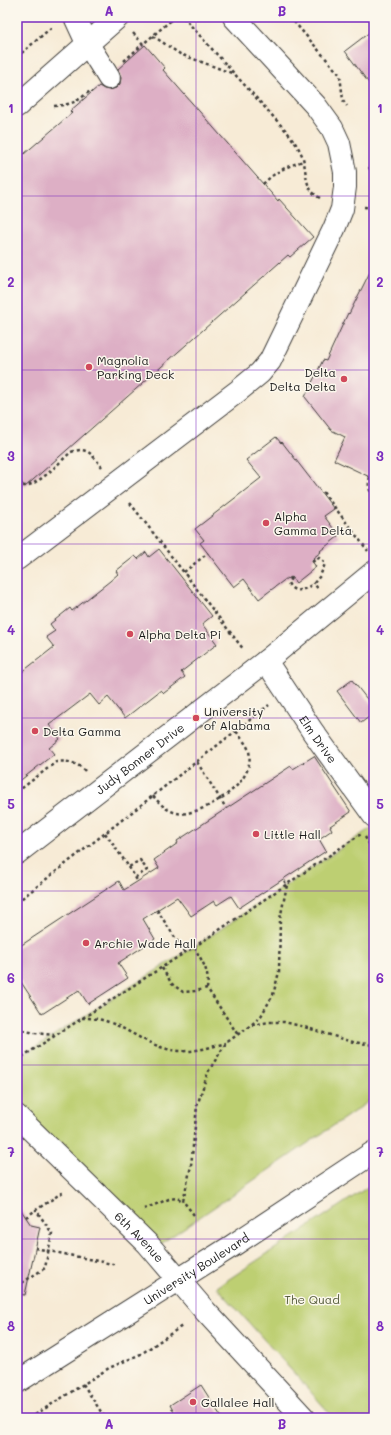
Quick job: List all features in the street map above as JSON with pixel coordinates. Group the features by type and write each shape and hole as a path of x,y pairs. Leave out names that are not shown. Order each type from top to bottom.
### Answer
{"street":[{"path":"75,17 87,43 108,77"},
{"path":"17,559 260,373 270,361 334,228 343,203 345,187 344,172 338,143 332,128 316,106 234,17"},
{"path":"17,106 87,43 123,23"},
{"name":"Judy Bonner Drive","path":"17,853 266,661 372,563"},
{"name":"Elm Drive","path":"266,661 313,732 368,824"},
{"name":"6th Avenue","path":"17,1116 148,1244 178,1280 304,1418"},
{"name":"University Boulevard","path":"17,1382 178,1280 374,1152"}],"path":[{"path":"48,106 69,105 78,101 108,77 143,44 175,17"},
{"path":"183,17 288,133 297,145 304,161 309,187 314,194 320,198 374,208"},
{"path":"290,17 340,75 343,100 349,110"},
{"path":"123,23 143,44"},
{"path":"17,57 52,27"},
{"path":"153,36 180,54 235,74"},
{"path":"263,184 282,168 304,161"},
{"path":"367,164 371,171 374,172"},
{"path":"17,485 24,487 35,484 71,452 83,450 90,454 184,572 244,651"},
{"path":"370,477 368,487 374,496"},
{"path":"323,492 372,563"},
{"path":"184,572 208,554"},
{"path":"292,578 288,583 294,590 300,591 314,583 320,576 325,564 319,558 312,562"},
{"path":"314,583 320,592"},
{"path":"17,902 272,702"},
{"path":"153,796 168,811 178,814 190,814 220,799 242,780 248,770 249,751 236,731"},
{"path":"17,792 56,762 63,761 81,766 87,773"},
{"path":"196,762 226,808"},
{"path":"17,1060 194,947 287,884 368,824"},
{"path":"105,833 138,882"},
{"path":"129,867 140,860 147,870 136,877"},
{"path":"82,1018 98,1019 115,1025 143,1040 180,1051 226,1043 252,1026 261,1016 273,995 279,972 280,919 287,884 283,879"},
{"path":"157,910 185,953"},
{"path":"194,947 206,966 208,977 207,988 238,1035"},
{"path":"162,968 172,984 183,992 207,988"},
{"path":"252,1026 269,1022 284,1022 353,1042 374,1045"},
{"path":"17,1029 55,1035"},
{"path":"183,1201 191,1166 197,1106 208,1072 226,1043"},
{"path":"26,1217 67,1189"},
{"path":"142,1210 169,1199 177,1198 183,1201 194,1215"},
{"path":"17,1286 44,1268 52,1233 36,1210"},
{"path":"35,1248 117,1265"},
{"path":"30,1418 109,1368 141,1354 182,1326"},
{"path":"83,1384 105,1418"}],"green space":[{"path":"374,826 374,1098 153,1249 17,1116 17,1055 29,1051 203,941"},
{"name":"The Quad","path":"374,1183 374,1418 334,1418 217,1287"}],"building":[{"path":"374,29 374,90 345,51"},
{"name":"Magnolia Parking Deck","path":"145,45 165,68 163,70 278,201 279,199 313,237 290,257 288,255 25,487 17,477 17,160 72,113 70,111 99,86 109,90 116,88 120,84 121,78 118,69"},
{"name":"Delta Delta Delta","path":"374,264 374,479 334,460 345,437 331,430 305,397 323,360 326,361 348,313 349,314"},
{"name":"Alpha Gamma Delta","path":"276,437 281,443 282,442 334,509 324,516 339,536 313,558 314,559 312,561 316,567 296,583 291,577 288,579 287,578 259,599 244,579 234,587 200,543 204,540 195,529 261,478 246,460"},
{"name":"Alpha Delta Pi","path":"159,549 212,616 202,624 217,644 181,672 185,677 164,693 161,690 125,718 108,697 99,705 90,694 49,725 60,739 49,748 54,754 17,783 17,676 54,647 46,637 55,631 50,624 70,608 72,611 110,581 118,574 116,571 135,556 138,559 146,552 149,557"},
{"path":"352,680 374,708 374,713 361,723 337,691"},
{"path":"314,756 351,812 330,826 332,830 319,839 326,851 239,908 231,896 217,905 214,901 191,916 177,897 143,919 155,939 118,963 128,978 88,1004 79,990 42,1014 17,976 17,948 119,881 124,890 159,868 154,860 178,843 177,841 291,766 293,769"},
{"path":"17,1204 31,1225 40,1227 25,1295 17,1294"},
{"name":"Gallalee Hall","path":"201,1385 222,1418 177,1418 170,1405"}],"place":[{"name":"Magnolia Parking Deck","path":"89,367"},
{"name":"Delta Delta Delta","path":"344,379"},
{"name":"Alpha Gamma Delta","path":"266,523"},
{"name":"Alpha Delta Pi","path":"130,634"},
{"name":"University of Alabama","path":"196,718"},
{"name":"Delta Gamma","path":"35,731"},
{"name":"Little Hall","path":"256,834"},
{"name":"Archie Wade Hall","path":"86,943"},
{"name":"Gallalee Hall","path":"193,1402"}]}
